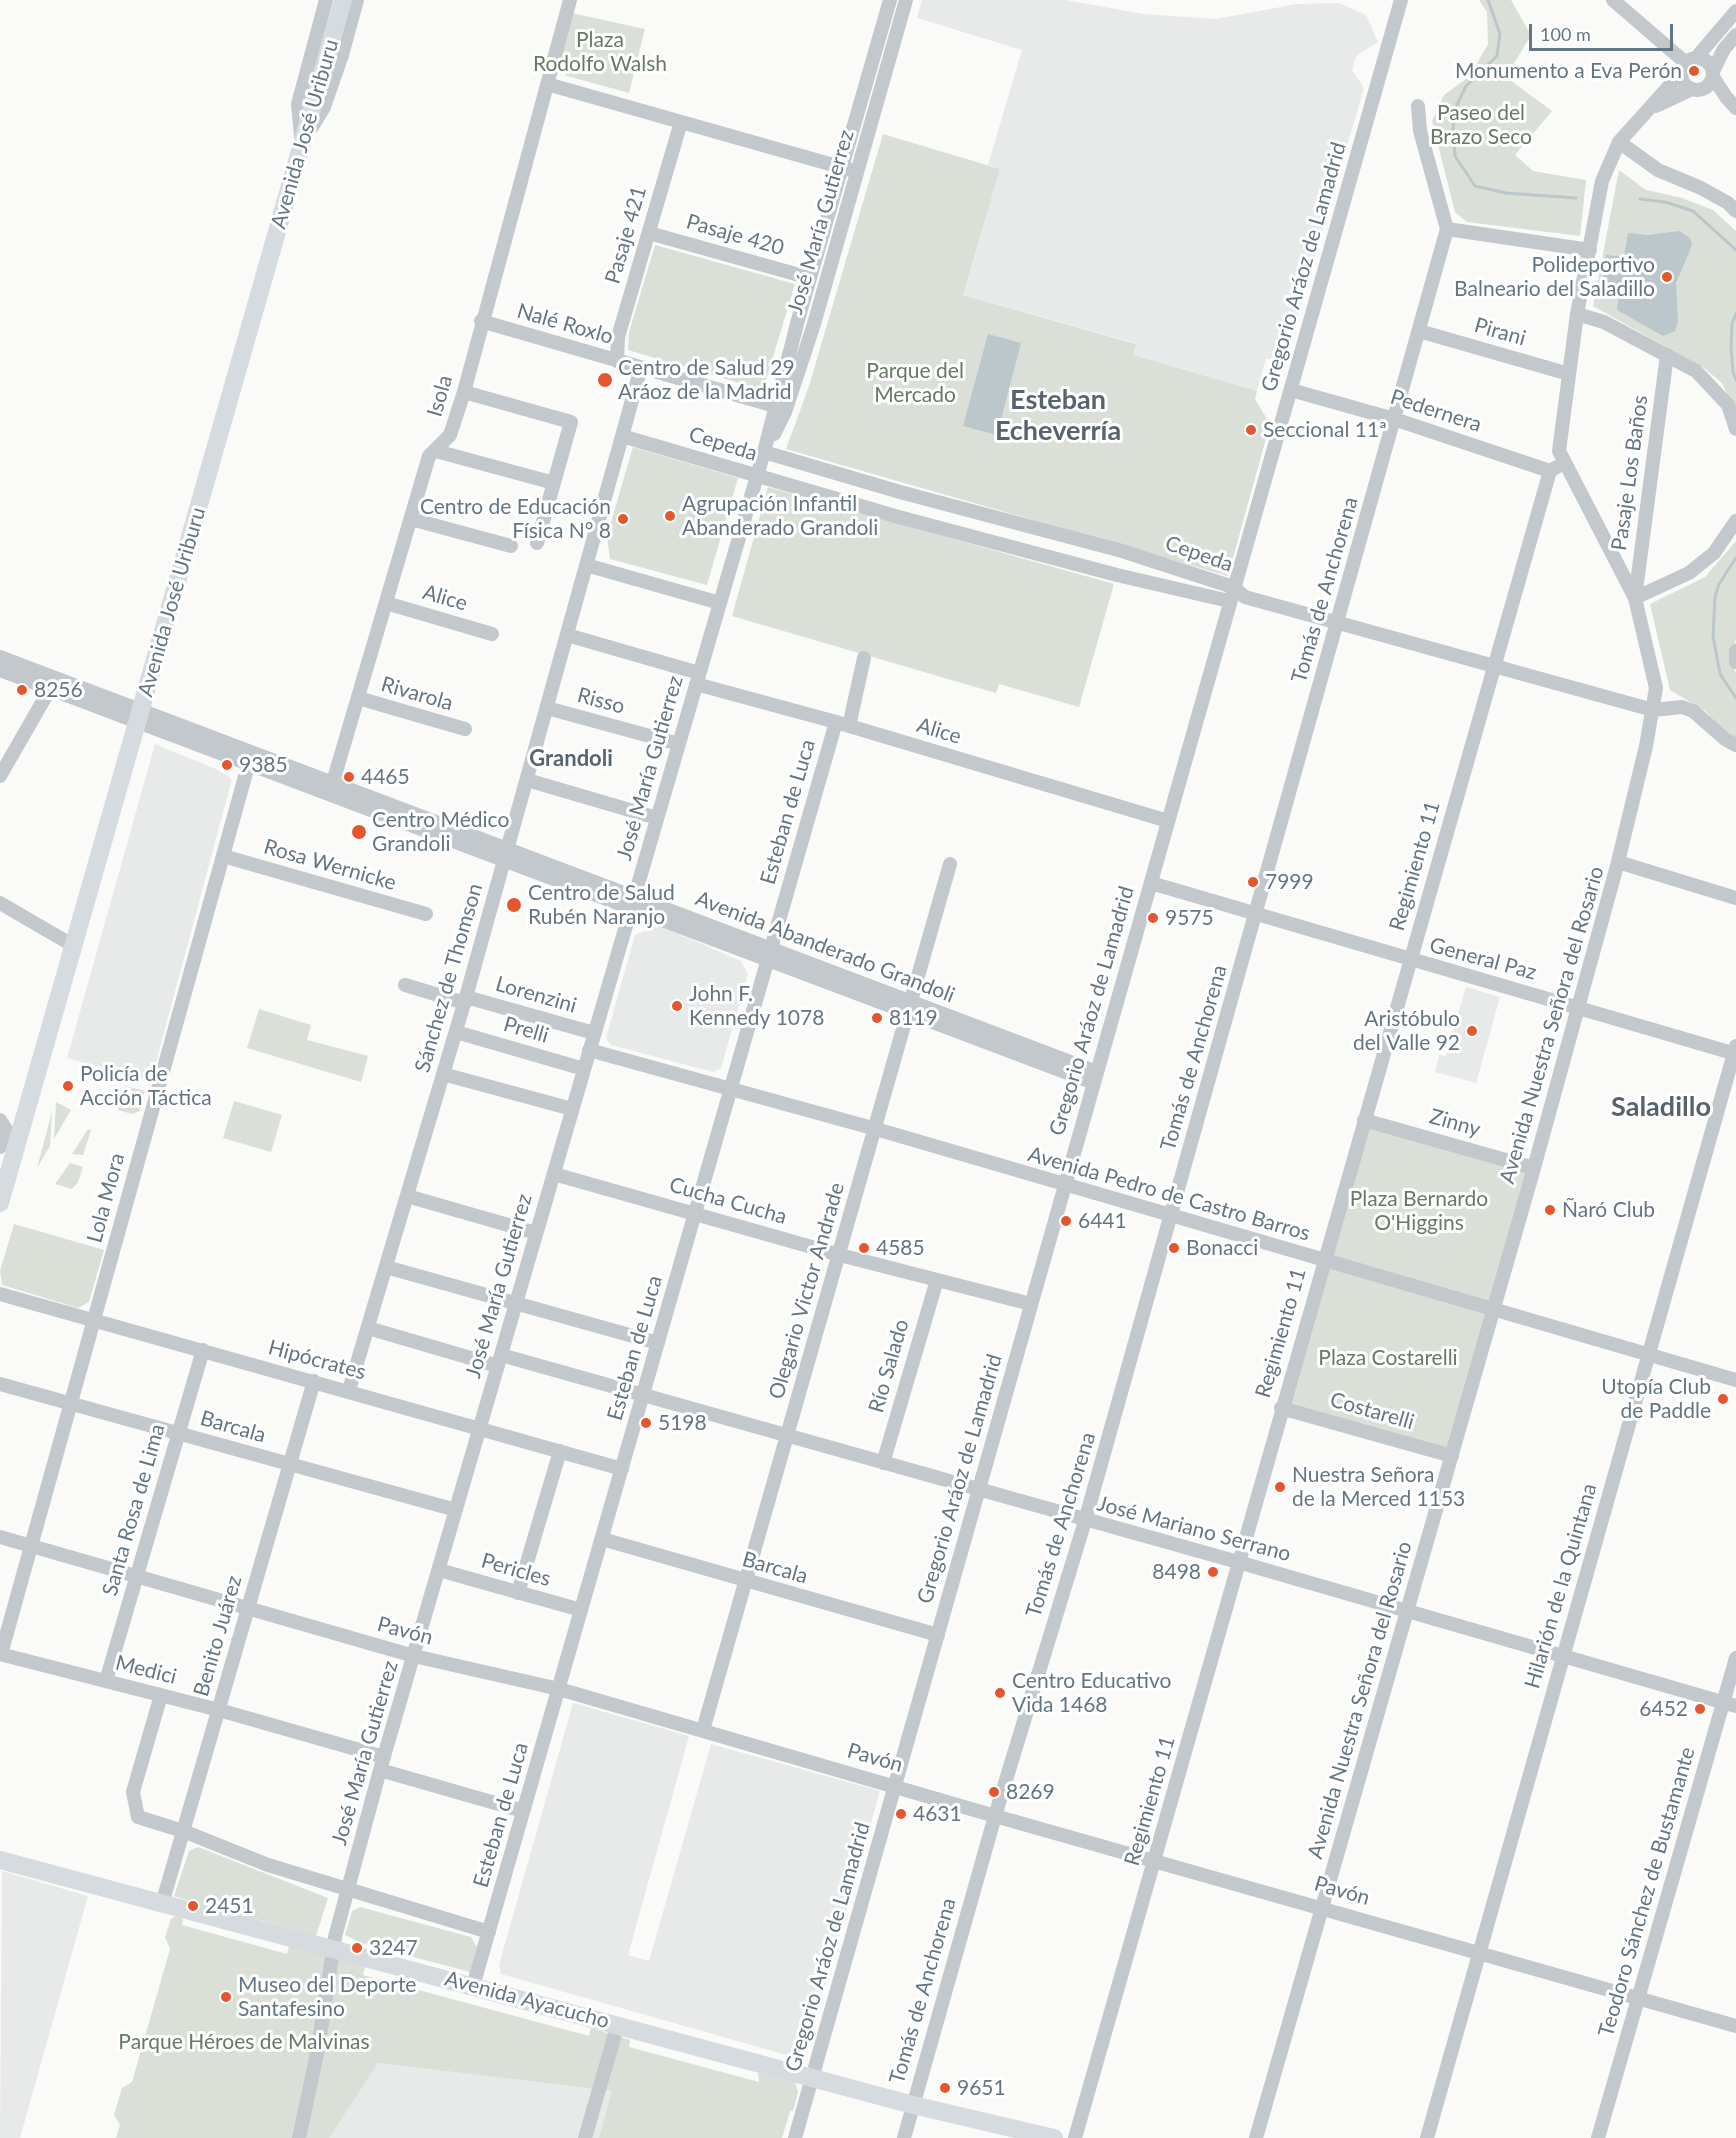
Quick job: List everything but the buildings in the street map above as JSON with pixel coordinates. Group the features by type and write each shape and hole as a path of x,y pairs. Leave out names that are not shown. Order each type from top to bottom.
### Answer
{"main road":[{"name":"Avenida José Uriburu","path":"0,1203 14,1136 74,946 343,0"},
{"name":"Avenida Ayacucho","path":"0,1860 913,2104 1054,2138"}],"street":[{"path":"302,144 298,104 326,0"},
{"path":"302,144 324,107 342,55 357,0"},
{"name":"Isola","path":"331,789 429,456 450,435 464,392 481,321 552,85 570,0"},
{"name":"José María Gutierrez","path":"299,2138 318,2049 333,1950 382,1763 764,452 810,278 890,0"},
{"name":"José María Gutierrez","path":"764,452 785,412 858,172 906,0"},
{"name":"Gregorio Aráoz de Lamadrid","path":"795,2138 1401,0"},
{"path":"1613,0 1688,65 1707,62 1706,81"},
{"name":"Avenida Nuestra Señora del Rosario","path":"1256,2138 1534,1168 1618,862 1653,710 1656,688 1635,598 1566,462 1558,451 1577,314 1602,181 1618,142 1736,11"},
{"path":"1688,65 1686,86 1706,81 1724,50 1736,35"},
{"path":"1706,81 1731,103"},
{"name":"Avenida Nuestra Señora del Rosario","path":"1649,110 1706,81"},
{"path":"552,85 858,172"},
{"path":"1418,106 1420,131 1447,229 1590,250"},
{"name":"Pasaje 421","path":"617,361 618,337 681,122"},
{"path":"1618,142 1658,170 1733,203"},
{"name":"Tomás de Anchorena","path":"904,2138 995,1816 1085,1521 1172,1216 1447,229"},
{"name":"Pasaje 420","path":"649,233 810,278"},
{"path":"1577,314 1604,322 1696,371 1728,405 1736,429"},
{"name":"Nalé Roxlo","path":"481,321 775,406"},
{"name":"Pirani","path":"1419,331 1569,374"},
{"name":"Pasaje Los Baños","path":"1635,598 1667,355"},
{"name":"Sánchez de Thomson","path":"349,1390 466,1000 641,368"},
{"name":"Pedernera","path":"1291,390 1394,418 1550,471"},
{"path":"464,392 571,422 537,543"},
{"name":"Cepeda","path":"622,436 917,522 1116,575 1229,601"},
{"path":"436,451 554,483"},
{"name":"Cepeda","path":"764,452 900,492 1122,551 1233,587 1245,597 1653,710"},
{"path":"1550,471 1566,462"},
{"name":"Regimiento 11","path":"1075,2138 1281,1408 1550,471"},
{"path":"411,519 511,546"},
{"path":"1635,598 1689,573 1714,553 1736,521"},
{"path":"586,565 720,603"},
{"name":"Alice","path":"386,603 492,634"},
{"name":"Alice","path":"567,635 842,724 1168,821"},
{"path":"1736,651 1736,662"},
{"name":"Avenida Abanderado Grandoli","path":"0,657 53,683 1095,1078"},
{"name":"Esteban de Luca","path":"473,1986 769,955 864,658"},
{"name":"Avenida Abanderado Grandoli","path":"0,670 53,683"},
{"path":"0,776 53,683"},
{"name":"Rivarola","path":"358,698 465,729"},
{"path":"1653,710 1682,707 1693,711 1725,739 1736,745"},
{"name":"Risso","path":"547,708 679,744"},
{"name":"Lola Mora","path":"1,1654 250,758"},
{"path":"527,780 657,818"},
{"name":"Rosa Wernicke","path":"223,856 426,914"},
{"path":"1618,862 1736,898"},
{"name":"Olegario Victor Andrade","path":"703,1730 950,864"},
{"name":"General Paz","path":"1151,883 1409,961 1735,1051"},
{"path":"0,903 74,946"},
{"name":"Lorenzini","path":"405,985 594,1033"},
{"name":"Prelli","path":"456,1032 584,1068"},
{"name":"Avenida Pedro de Castro Barros","path":"589,1050 876,1129 1736,1380"},
{"name":"Hilarión de la Quintana","path":"1428,2138 1478,1953 1735,1051"},
{"path":"443,1074 572,1109"},
{"path":"0,1120 14,1136 0,1147"},
{"name":"Zinny","path":"1364,1120 1534,1168"},
{"name":"Cucha Cucha","path":"554,1174 840,1255 1031,1304"},
{"path":"407,1196 536,1233"},
{"path":"386,1267 658,1342"},
{"name":"Río Salado","path":"882,1463 937,1280"},
{"name":"Hipócrates","path":"0,1294 622,1468"},
{"name":"José Mariano Serrano","path":"368,1328 643,1395 1085,1521 1238,1562 1730,1704"},
{"name":"Santa Rosa de Lima","path":"106,1681 203,1350"},
{"name":"Benito Juárez","path":"162,1904 314,1381"},
{"name":"Barcala","path":"0,1384 456,1510"},
{"name":"Costarelli","path":"1281,1408 1452,1456"},
{"path":"518,1593 560,1451"},
{"name":"Pavón","path":"0,1537 414,1656 559,1689 995,1816 1323,1907 1736,2026"},
{"name":"Barcala","path":"602,1539 938,1635"},
{"name":"Pericles","path":"439,1570 581,1610"},
{"name":"Medici","path":"1,1654 219,1710 524,1811"},
{"name":"Teodoro Sánchez de Bustamante","path":"1598,2138 1638,1998 1730,1704 1736,1658"},
{"path":"161,1695 133,1792 138,1817 183,1831 268,1865 489,1932"},
{"path":"585,2138 618,2024"}],"shaded area":[{"path":"922,0 1066,0 1143,14 1216,19 1297,4 1339,3 1366,15 1378,42 1356,56 1352,70 1364,88 1284,363 1266,358 1257,391 1132,355 1135,343 963,295 1000,169 988,165 1022,50 917,18"},
{"path":"1679,231 1690,238 1692,245 1676,283 1678,321 1675,331 1663,336 1617,310 1619,292 1602,289 1606,255 1624,257 1628,233 1648,235"},
{"path":"988,334 1021,343 997,435 963,426"},
{"path":"155,744 218,770 232,779 151,1081 67,1058"},
{"name":"John F. Kennedy 1078","path":"658,925 741,961 748,974 721,1068 713,1072 611,1045 606,1038 635,935"},
{"name":"Aristóbulo del Valle 92","path":"1466,987 1500,997 1476,1083 1435,1072 1439,1055 1446,1056"},
{"path":"573,1703 689,1736 628,1955 649,1961 711,1744 880,1791 804,2060 501,1974 499,1965"},
{"path":"2,1871 88,1896 20,2138 0,2138"},
{"path":"377,2063 790,2111 782,2138 329,2138"}],"green space":[{"name":"Paseo del Brazo Seco","path":"1479,0 1511,0 1531,35 1506,77 1552,111 1515,155 1533,171 1586,180 1580,236 1467,222 1455,212 1432,121 1444,95 1470,76 1488,44 1487,12"},
{"name":"Plaza Rodolfo Walsh","path":"571,13 645,29 629,93 567,76 556,65"},
{"name":"Parque del Mercado","path":"883,134 1000,169 963,295 1136,344 1133,355 1257,391 1255,399 1270,424 1228,576 786,449 809,386"},
{"name":"Polideportivo Balneario del Saladillo","path":"1619,170 1646,190 1682,198 1713,210 1736,231 1736,412 1722,383 1704,368 1593,306"},
{"path":"655,245 795,284 763,390 628,350 629,332"},
{"name":"Agrupación Infantil Abanderado Grandoli","path":"633,447 738,478 707,585 610,559 607,536"},
{"path":"768,487 1114,584 1079,707 999,684 996,693 732,616"},
{"path":"1736,541 1736,639 1732,658 1736,674 1736,737 1721,728 1705,711 1670,690 1650,604 1705,577"},
{"path":"259,1009 311,1025 307,1040 368,1056 361,1082 247,1048"},
{"path":"125,1086 145,1091 140,1111 132,1114 118,1110"},
{"path":"234,1101 282,1115 271,1152 223,1138"},
{"path":"56,1102 71,1110 54,1139"},
{"path":"52,1112 50,1146 37,1168"},
{"path":"1364,1120 1534,1168 1452,1456 1281,1408"},
{"path":"88,1129 91,1130 83,1155 72,1154"},
{"path":"70,1163 83,1167 78,1182 72,1189 55,1184"},
{"path":"14,1224 104,1250 89,1302 78,1308 2,1285 0,1271"},
{"path":"198,1847 328,1898 316,1936 256,1919 250,1921 174,1896 189,1851"},
{"path":"360,1907 471,1937 477,1947 470,1972 361,1943 345,1935 352,1911"},
{"name":"Parque Héroes de Malvinas","path":"176,1916 183,1918 182,1925 287,1954 289,1946 365,1967 363,1975 589,2036 591,2028 630,2040 629,2047 759,2082 758,2073 795,2082 798,2092 793,2111 790,2111 782,2138 599,2138 612,2091 378,2063 329,2138 116,2138 120,2125 114,2115 122,2088 132,2082 170,1949 165,1937 171,1919"}],"waterway":[{"path":"1488,0 1500,34 1497,56 1466,86 1455,109 1453,129 1455,156 1475,186 1506,193 1576,198"},
{"path":"1640,199 1665,202 1693,211 1736,250"},
{"path":"1736,313 1732,324 1731,346 1733,372 1736,380"},
{"path":"1736,558 1719,584 1715,597 1713,636 1720,674 1736,698"}],"place":[{"name":"Monumento a Eva Perón","path":"1694,71"},
{"name":"Polideportivo Balneario del Saladillo","path":"1667,277"},
{"name":"Centro de Salud 29 Aráoz de la Madrid","path":"605,380"},
{"name":"Seccional 11ª","path":"1251,430"},
{"name":"Agrupación Infantil Abanderado Grandoli","path":"670,516"},
{"name":"Centro de Educación Física N° 8","path":"623,519"},
{"name":"8256","path":"22,690"},
{"name":"9385","path":"227,765"},
{"name":"4465","path":"349,777"},
{"name":"Centro Médico Grandoli","path":"359,832"},
{"name":"7999","path":"1253,882"},
{"name":"Centro de Salud Rubén Naranjo","path":"514,905"},
{"name":"9575","path":"1153,918"},
{"name":"John F. Kennedy 1078","path":"677,1006"},
{"name":"8119","path":"877,1018"},
{"name":"Aristóbulo del Valle 92","path":"1472,1031"},
{"name":"Policía de Acción Táctica","path":"68,1086"},
{"name":"Ñaró Club","path":"1550,1210"},
{"name":"6441","path":"1066,1221"},
{"name":"4585","path":"864,1248"},
{"name":"Bonacci","path":"1174,1248"},
{"name":"Utopía Club de Paddle","path":"1723,1399"},
{"name":"5198","path":"646,1423"},
{"name":"Nuestra Señora de la Merced 1153","path":"1280,1487"},
{"name":"8498","path":"1213,1572"},
{"name":"Centro Educativo Vida 1468","path":"1000,1693"},
{"name":"6452","path":"1700,1709"},
{"name":"8269","path":"994,1792"},
{"name":"4631","path":"901,1814"},
{"name":"2451","path":"193,1906"},
{"name":"3247","path":"357,1948"},
{"name":"Museo del Deporte Santafesino","path":"226,1997"},
{"name":"9651","path":"945,2088"}],"district":[{"name":"Esteban Echeverría","path":"1058,416"},
{"name":"Grandoli","path":"571,759"},
{"name":"Saladillo","path":"1661,1107"}],"park label":[{"name":"Plaza Bernardo O'Higgins","path":"1419,1211"},
{"name":"Plaza Costarelli","path":"1388,1358"}]}
